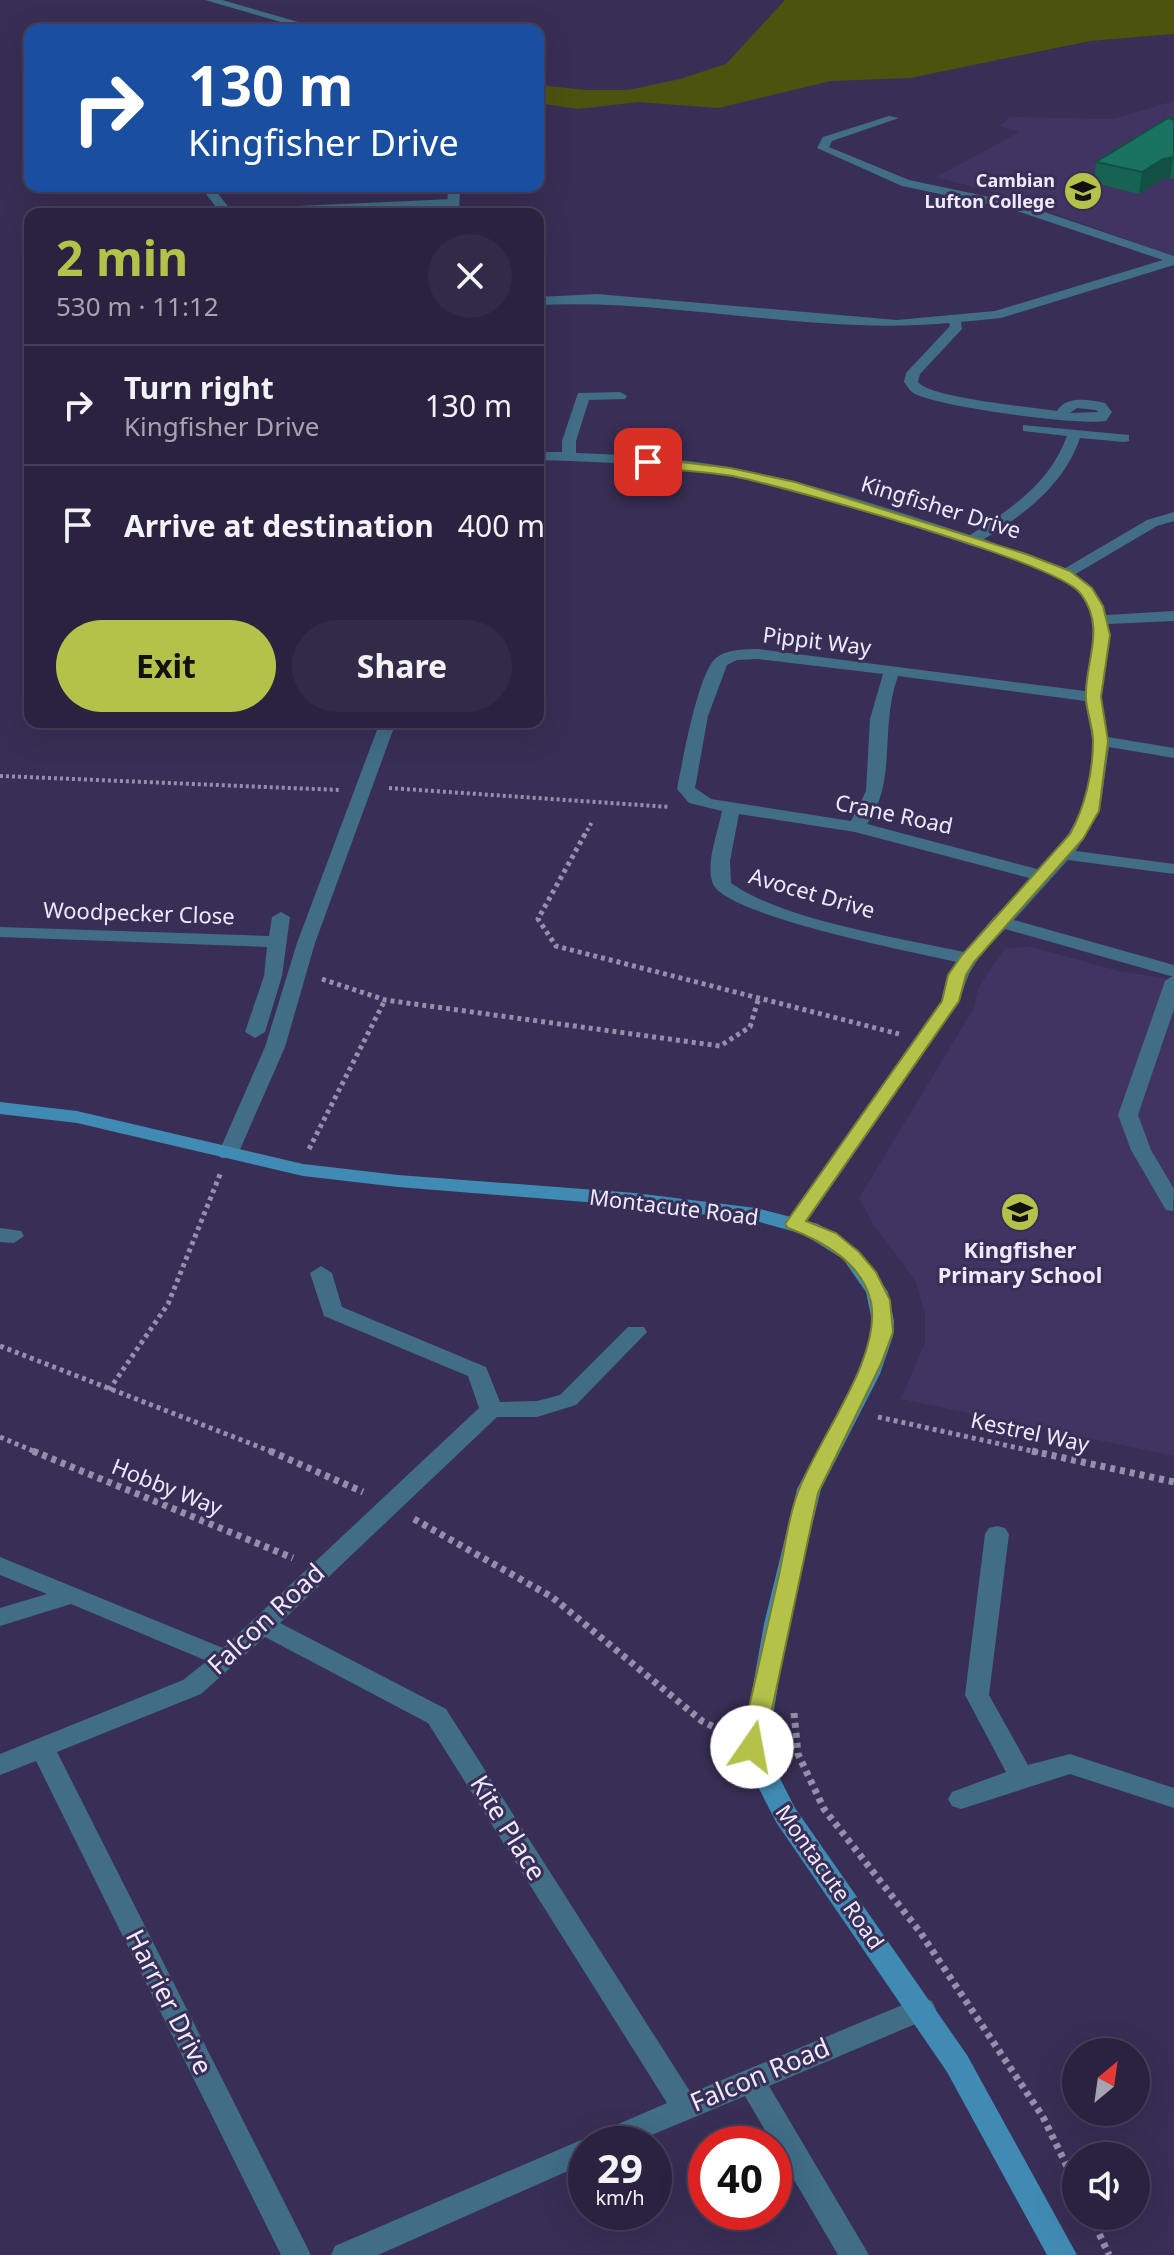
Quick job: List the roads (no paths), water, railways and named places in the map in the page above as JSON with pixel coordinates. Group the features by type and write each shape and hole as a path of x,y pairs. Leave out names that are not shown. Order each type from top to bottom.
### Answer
{"street":[{"path":"210,0 299,24"},
{"path":"893,118 827,139 823,142 823,148 906,183 1014,206 1174,261"},
{"path":"211,192 223,208"},
{"path":"544,301 597,298 897,324 996,315 1174,261"},
{"path":"953,319 957,326 913,373 911,382 917,390 948,399 1061,416"},
{"path":"569,457 569,441 583,396 620,396"},
{"path":"1028,428 1124,438"},
{"path":"971,541 1018,511 1069,456 1074,435"},
{"name":"Kingfisher Drive","path":"544,456 673,464 791,485 1065,574 1085,588 1096,606 1103,635 1093,697 1100,741 1091,811 1077,836 1044,876 968,959 957,975 951,1001 795,1224"},
{"path":"1065,574 1152,523 1174,516"},
{"path":"1099,620 1174,616"},
{"name":"Pippit Way","path":"731,809 695,799 686,789 700,716 716,668 727,656 782,656 1093,697"},
{"path":"856,827 874,800 878,785 878,725 892,672"},
{"path":"228,1154 275,1047 294,979 386,728"},
{"path":"1100,741 1174,753"},
{"name":"Crane Road","path":"731,809 856,827 1044,876"},
{"name":"Avocet Drive","path":"731,809 719,873 721,885 732,895 799,917 968,959"},
{"path":"1062,854 1174,869"},
{"path":"255,1032 273,976 281,917"},
{"path":"999,922 1174,971"},
{"name":"Woodpecker Close","path":"0,932 277,942"},
{"path":"1173,1205 1141,1150 1128,1115 1174,981"},
{"name":"Montacute Road","path":"0,1108 77,1115 299,1169 394,1182 659,1202 749,1213 795,1224 829,1237 852,1256 869,1276 880,1300 883,1332 871,1364 808,1493 752,1747 782,1812 922,2009 1002,2142 1062,2255"},
{"path":"321,1273 332,1311 478,1372 491,1410 537,1409 568,1400 636,1332"},
{"name":"Falcon Road","path":"0,1765 192,1687 226,1659 491,1410"},
{"path":"997,1534 977,1695 1021,1777"},
{"path":"0,1565 226,1659"},
{"path":"0,1617 72,1595"},
{"name":"Kite Place","path":"262,1624 437,1716 685,2107"},
{"name":"Harrier Drive","path":"43,1749 296,2255"},
{"path":"961,1799 1021,1777 1070,1764 1174,1798"},
{"name":"Falcon Road","path":"641,2126 922,2009"},
{"path":"750,2079 854,2255"},
{"path":"346,2255 568,2158"}],"place":[{"name":"Cambian Lufton College","path":"1083,191"},
{"name":"Kingfisher Primary School","path":"1020,1212"}]}
